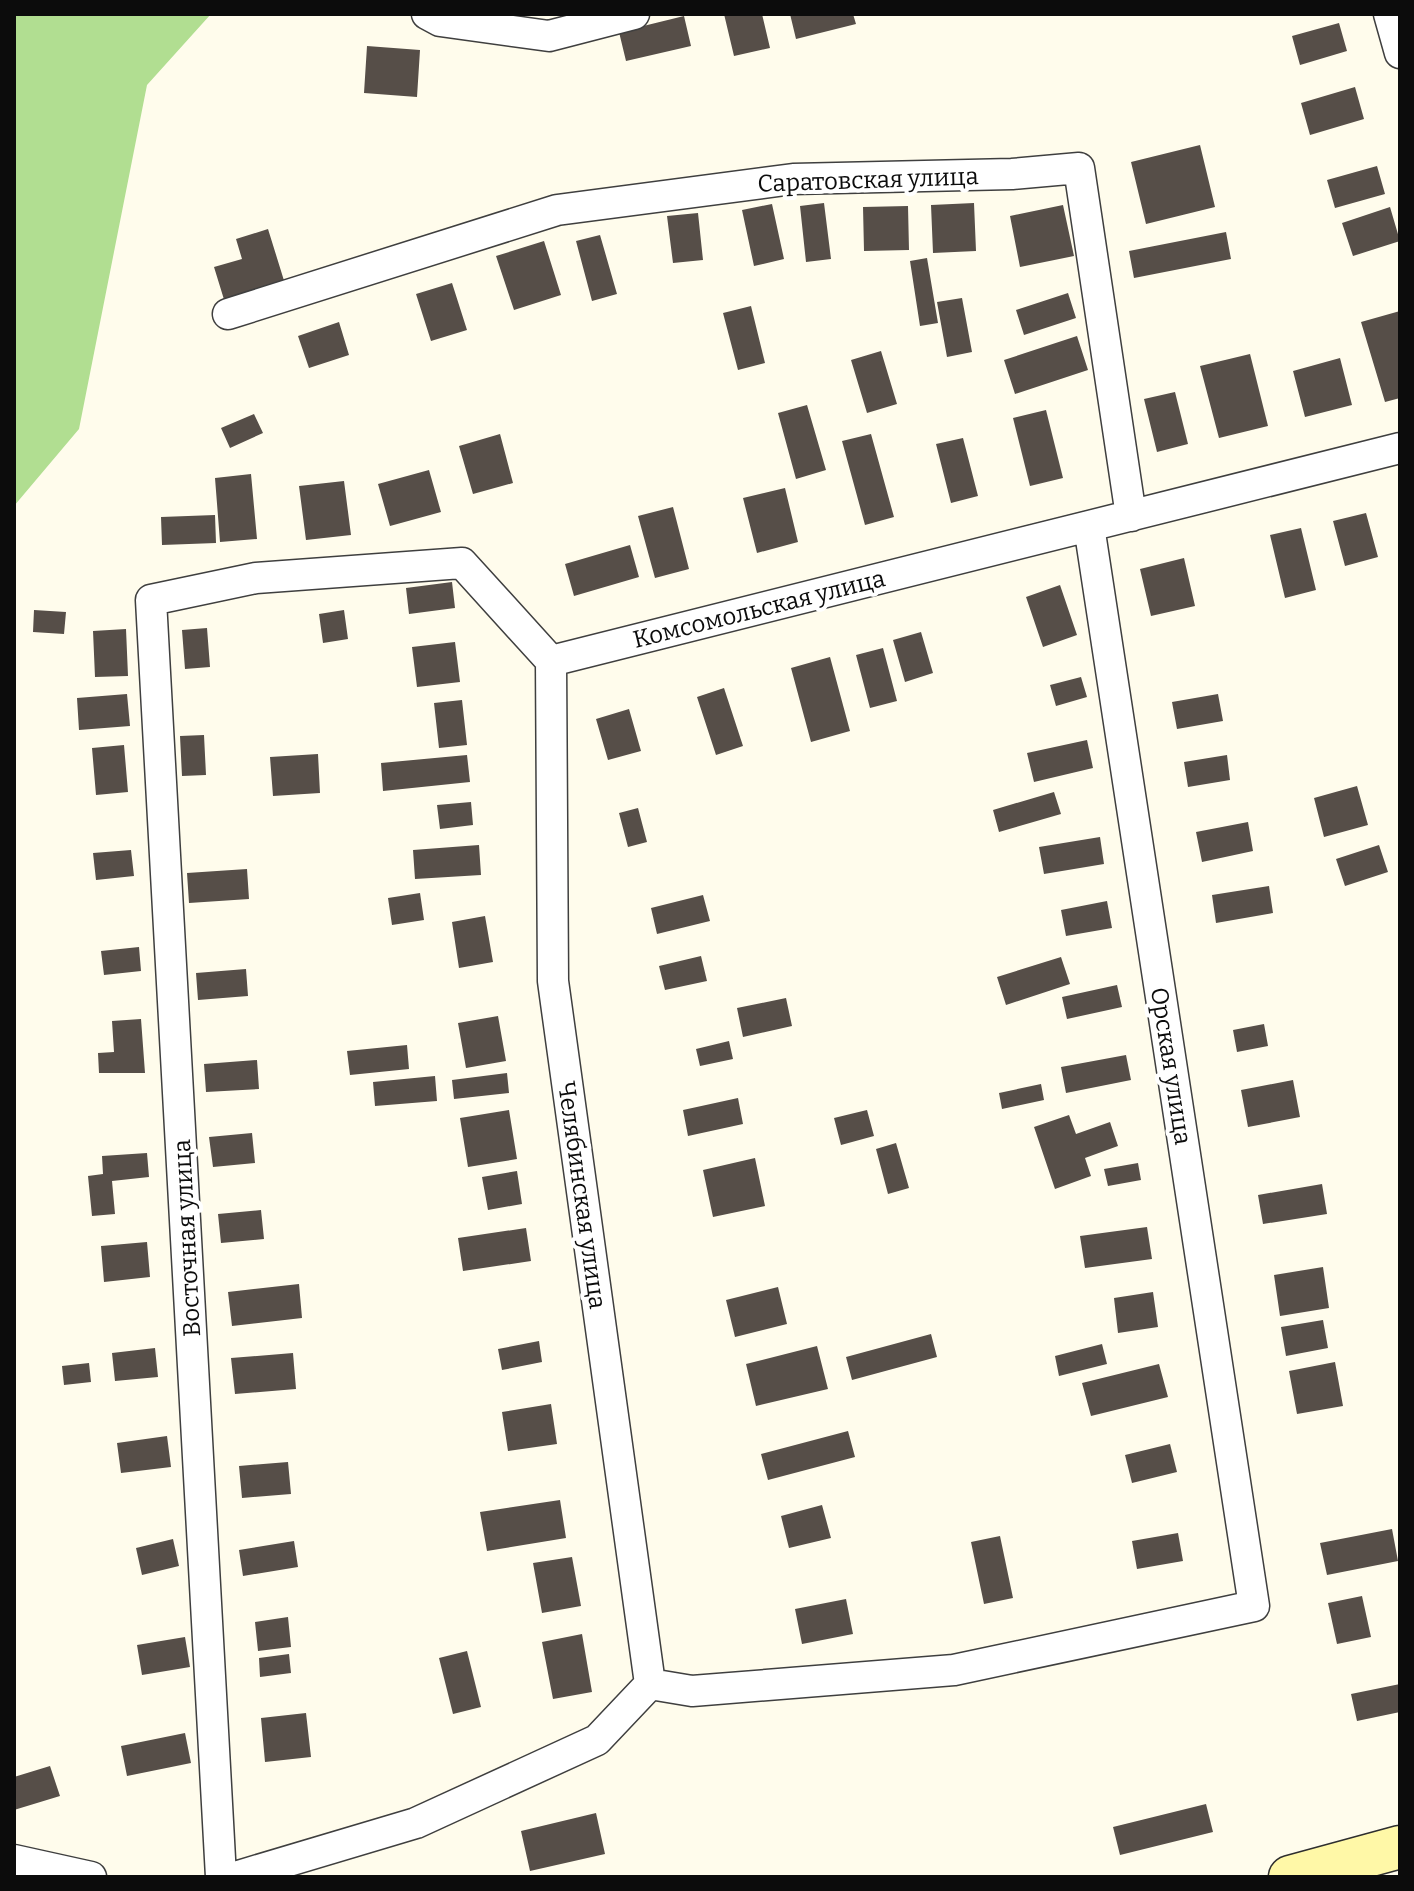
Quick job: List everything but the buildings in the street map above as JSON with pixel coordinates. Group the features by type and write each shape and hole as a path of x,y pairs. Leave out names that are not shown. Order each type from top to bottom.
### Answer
{"main road":[{"path":"1290,1877 1400,1847"}],"street":[{"path":"427,14 440,21 549,36 634,14"},
{"path":"1389,14 1400,53"},
{"name":"Саратовская улица","path":"228,314 557,210 793,179 1012,174 1079,168 1131,516"},
{"name":"Комсомольская улица","path":"551,661 1400,448"},
{"name":"Орская улица","path":"650,1684 692,1691 954,1670 1254,1606 1089,526"},
{"name":"Восточная улица","path":"221,1877 151,600 256,578 462,563 551,661"},
{"name":"Челябинская улица","path":"551,661 553,981 650,1684"},
{"path":"235,1877 416,1823 597,1740 650,1684"},
{"path":"14,1860 91,1877"}],"green space":[{"path":"14,14 211,14 147,85 79,429 14,506"}]}
